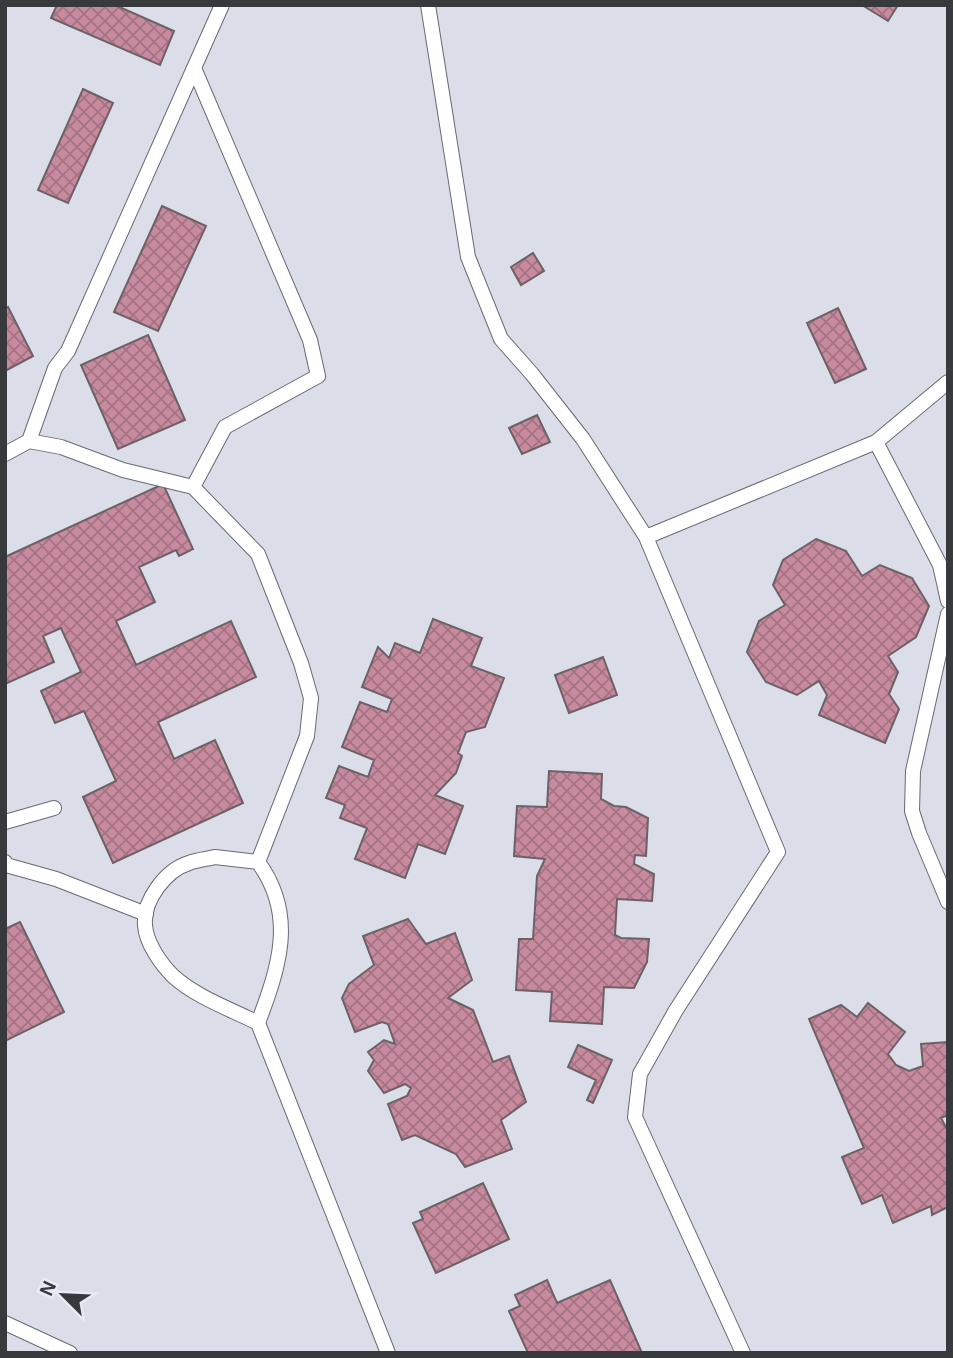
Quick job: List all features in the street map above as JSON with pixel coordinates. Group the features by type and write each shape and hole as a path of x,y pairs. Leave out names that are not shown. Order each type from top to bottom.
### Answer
{"lane":[{"path":"29,441 55,368 68,351 222,5"},
{"path":"428,5 468,257 502,339 583,439 646,537 778,852 676,1010 640,1074 635,1117 743,1353"},
{"path":"193,487 225,427 318,376 310,340 194,68"},
{"path":"646,537 876,442 948,382"},
{"path":"5,454 29,441 61,447 123,470 193,487 258,554 312,698 307,736 258,862"},
{"path":"876,442 940,565 948,601"},
{"path":"948,614 913,771 912,811 948,902"},
{"path":"5,822 54,808"},
{"path":"258,1023 204,997 174,976 153,950 145,925 148,903 163,880 186,863 215,857 258,862 270,878 280,912 282,942 274,979 258,1023 388,1353"},
{"path":"5,862 6,865 56,879 146,914"},
{"path":"5,1323 70,1353"}],"building":[{"path":"57,5 115,5 174,31 160,65 51,18"},
{"path":"862,5 898,5 888,21"},
{"path":"83,89 113,103 68,203 38,190"},
{"path":"162,206 206,226 158,331 114,312"},
{"path":"533,253 544,271 521,285 511,267"},
{"path":"8,307 33,356 5,371 5,309"},
{"path":"838,308 866,369 835,383 807,323"},
{"path":"148,335 185,420 118,449 81,365"},
{"path":"537,415 550,442 522,454 509,428"},
{"path":"163,484 193,549 179,556 176,550 139,567 155,602 116,621 136,665 231,621 256,677 158,722 174,759 215,740 243,803 113,863 83,797 116,781 84,711 55,723 41,691 81,672 61,628 43,636 54,662 5,684 5,557"},
{"path":"816,539 846,551 862,576 880,565 912,578 929,606 916,637 888,656 898,672 889,694 899,709 885,743 819,715 827,695 819,681 797,695 766,682 747,652 759,621 785,605 773,585 783,560"},
{"path":"433,619 482,638 471,666 504,678 485,727 466,732 458,753 462,756 456,773 435,795 463,806 445,854 418,844 405,878 355,859 367,828 340,818 345,805 326,798 339,766 368,777 374,760 342,747 360,702 387,712 392,699 362,687 378,647 389,658 395,643 420,653"},
{"path":"603,657 617,695 569,713 555,675"},
{"path":"549,771 602,774 601,799 648,818 646,856 635,855 634,864 654,874 652,901 617,899 615,935 621,938 649,939 647,962 634,988 604,987 602,1024 550,1021 552,992 516,990 519,939 533,939 537,876 545,859 514,856 517,806 547,807"},
{"path":"408,919 426,944 455,933 472,980 448,998 473,1010 493,1062 509,1056 526,1102 501,1120 512,1149 465,1167 456,1154 415,1135 402,1140 388,1104 407,1096 411,1088 405,1084 384,1093 368,1071 374,1060 368,1052 384,1040 395,1044 388,1024 382,1022 355,1032 342,998 349,984 374,965 363,936"},
{"path":"20,922 64,1012 5,1041 5,929"},
{"path":"868,1003 905,1032 888,1054 896,1065 909,1071 923,1066 921,1044 948,1042 948,1115 941,1118 948,1131 948,1207 932,1215 931,1206 893,1223 882,1195 862,1204 842,1157 864,1148 809,1019 841,1005 857,1017"},
{"path":"578,1045 612,1060 593,1103 587,1100 596,1080 568,1067"},
{"path":"483,1183 509,1239 436,1273 413,1223 423,1219 420,1212"},
{"path":"547,1280 557,1303 610,1280 642,1353 528,1353 509,1311 520,1306 515,1295"}]}
